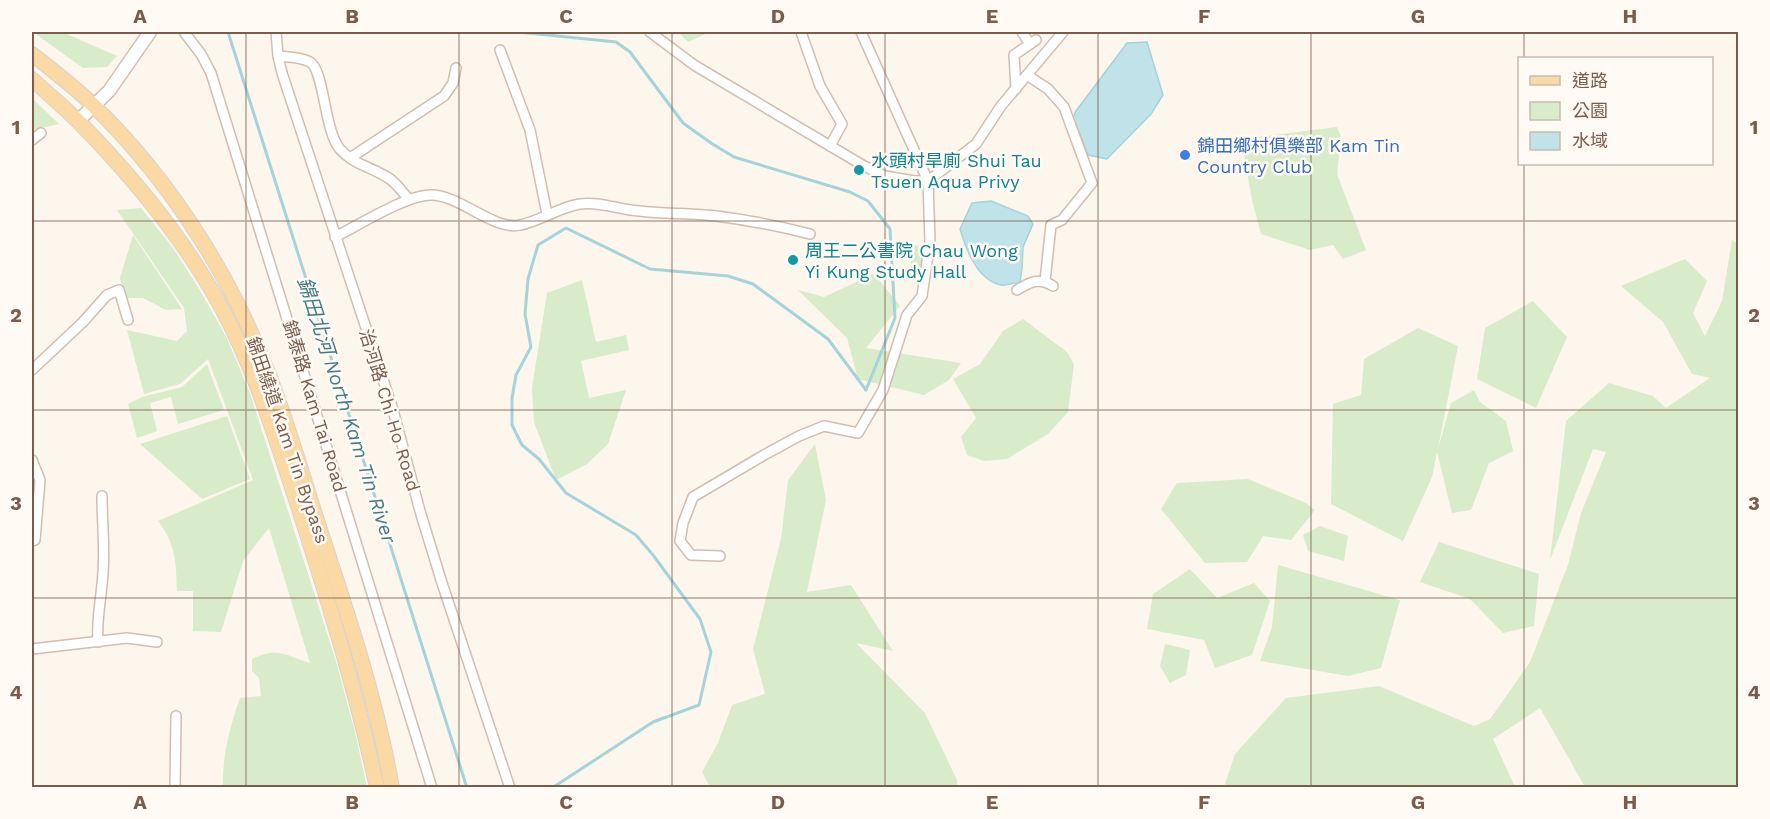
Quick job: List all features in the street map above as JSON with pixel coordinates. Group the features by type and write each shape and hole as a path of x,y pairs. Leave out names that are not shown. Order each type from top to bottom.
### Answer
{"main road":[{"name":"錦田繞道 Kam Tin Bypass","path":"32,54 94,106 159,179 203,242 254,339 279,404 357,644 375,704 392,788"},
{"name":"錦田繞道 Kam Tin Bypass","path":"32,79 78,121 144,194 212,290 243,351 278,442 346,659 377,788"}],"street":[{"path":"78,121 109,91 150,32"},
{"name":"錦泰路 Kam Tai Road","path":"184,32 201,54 211,73 432,788"},
{"name":"治河路 Chi Ho Road","path":"276,32 278,56 393,410 441,580 510,788"},
{"path":"650,32 694,65 830,146 885,176 914,181 928,181 976,144 1001,106 1063,32"},
{"path":"801,32 820,86 842,124 830,146"},
{"path":"720,556 691,555 680,541 683,523 693,497 799,436 824,426 858,433 883,390 906,315 922,296 930,242 928,181 861,32"},
{"path":"1016,89 1014,56 1033,42 1022,32"},
{"path":"500,50 530,130 547,214"},
{"path":"278,56 311,62 316,68 321,83 328,124 338,147 357,164 391,179 409,200"},
{"path":"350,158 444,96 453,83 456,68"},
{"path":"1017,290 1030,282 1049,284 1051,225 1062,220 1092,183 1064,107 1048,89 1027,75"},
{"path":"32,140 41,133"},
{"path":"335,237 409,200 430,195 451,198 507,225 519,226 547,214 581,204 599,204 636,211 715,216 760,222 810,234"},
{"path":"32,370 83,322 107,295 119,290 128,320"},
{"path":"32,460 40,480 35,540 32,541"},
{"path":"98,642 96,624 103,584 104,558 101,531 102,496"},
{"path":"32,649 127,638 157,642"},
{"path":"175,788 176,716"}],"green space":[{"path":"33,32 62,32 117,56 107,67 83,68"},
{"path":"678,32 710,32 688,42"},
{"path":"32,98 59,124 32,130"},
{"path":"1337,127 1341,137 1337,174 1366,250 1343,259 1333,245 1310,250 1261,234 1252,200 1241,139"},
{"path":"141,208 173,248 198,287 227,338 250,393 336,661 367,787 223,787 227,742 240,698 261,696 259,678 252,671 252,659 276,653 310,663 269,528 243,561 221,632 193,631 193,591 177,591 172,546 158,521 253,480 208,359 180,384 144,394 127,330 177,341 187,331 184,308 117,210"},
{"path":"133,235 182,309 166,310 143,298 125,298 120,278"},
{"path":"1732,240 1738,244 1738,787 1585,787 1540,708 1493,739 1515,787 1224,787 1235,754 1286,698 1379,686 1474,726 1490,719 1530,662 1568,565 1581,513 1606,452 1593,449 1550,560 1566,421 1609,383 1653,396 1666,408 1710,378 1692,374 1663,322 1621,286 1685,259 1707,281 1693,313 1705,336 1722,301"},
{"path":"913,245 925,246 922,277 909,276"},
{"path":"874,274 900,306 866,348 961,363 949,380 924,395 858,379 847,338 798,290 824,297"},
{"path":"582,280 596,342 626,335 629,350 581,361 589,398 626,390 608,444 587,464 556,480 534,422 532,388 547,293"},
{"path":"1533,301 1567,337 1536,408 1477,379 1485,328"},
{"path":"1023,319 1067,352 1074,364 1068,412 1048,434 1007,459 984,461 967,455 961,437 976,418 953,379 980,364 1003,331"},
{"path":"1418,328 1458,346 1438,449 1451,403 1474,390 1480,402 1506,421 1513,451 1489,463 1471,510 1452,513 1437,452 1432,477 1403,541 1331,504 1333,404 1361,395 1364,359"},
{"path":"207,364 224,410 178,424 171,397 150,403 157,431 137,438 128,404 142,397 182,387"},
{"path":"227,416 250,479 202,499 140,444"},
{"path":"815,444 826,500 807,592 851,585 893,651 856,643 925,713 957,780 957,787 710,787 702,772 718,743 732,705 765,694 753,649 781,539 788,480"},
{"path":"1248,479 1306,503 1315,510 1291,540 1263,536 1247,562 1205,563 1161,509 1177,483"},
{"path":"1320,526 1348,536 1344,561 1308,551 1303,535"},
{"path":"1439,542 1539,574 1534,626 1503,633 1470,599 1420,582"},
{"path":"1278,565 1400,600 1381,668 1348,676 1260,661 1272,627"},
{"path":"1190,569 1217,598 1254,583 1270,601 1252,655 1215,668 1204,640 1147,629 1153,594"},
{"path":"1165,644 1190,650 1186,675 1170,683 1160,666"}],"water":[{"path":"1147,42 1163,95 1151,114 1107,159 1088,155 1073,118 1076,111 1127,43"},
{"path":"991,201 1028,216 1033,224 1023,247 1020,282 1001,285 985,277 974,263 962,237 960,229 972,203"}],"waterway":[{"name":"錦田北河 North Kam Tin River","path":"228,32 467,788"},
{"path":"518,32 616,42 630,52 683,123 711,143 734,157 850,192 868,201 890,229 895,318 866,390"},
{"path":"552,788 653,722 699,705 711,652 700,619 636,535 566,493 539,459 522,445 512,425 512,398 516,375 531,347 525,314 528,279 538,245 566,228 650,269 728,276 753,284 828,339 866,390"}],"place":[{"name":"錦田鄉村俱樂部 Kam Tin Country Club","path":"1185,155"},
{"name":"水頭村旱廁 Shui Tau Tsuen Aqua Privy","path":"859,170"},
{"name":"周王二公書院 Chau Wong Yi Kung Study Hall","path":"793,260"}]}
